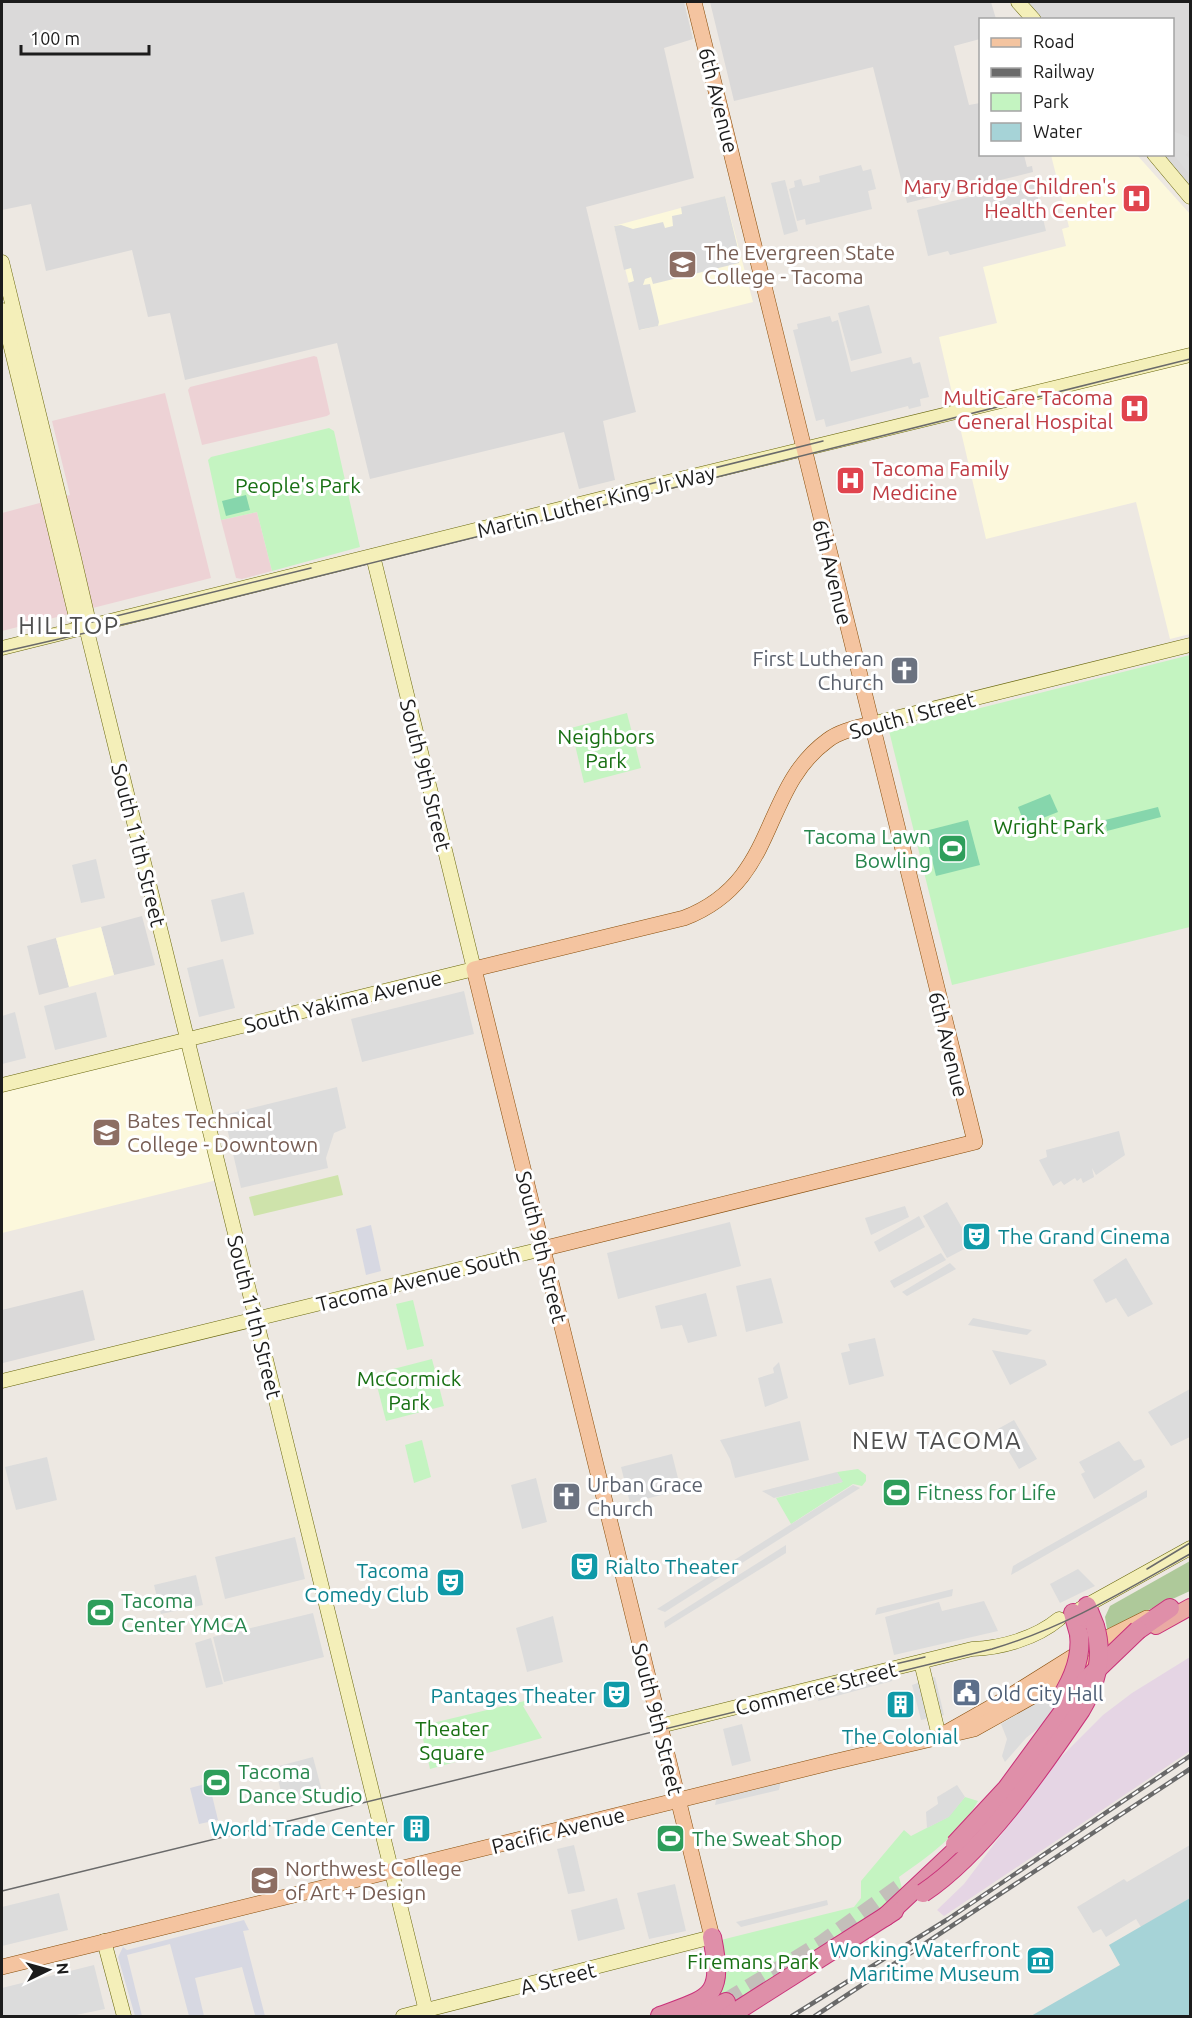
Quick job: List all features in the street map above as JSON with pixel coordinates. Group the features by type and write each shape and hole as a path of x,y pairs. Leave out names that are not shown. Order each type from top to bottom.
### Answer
{"highway":[{"path":"903,1886 955,1844 1007,1788 1087,1679 1170,1608 1191,1598"},
{"path":"885,1917 924,1883 1000,1804 1099,1676 1133,1647 1140,1632 1191,1607"},
{"path":"696,2016 727,2009 885,1917 924,1893 956,1869 974,1851 1081,1710 1093,1687 1099,1662 1099,1643 1073,1613"},
{"path":"955,1844 1067,1688 1087,1630"},
{"path":"660,2016 697,2002 712,1990 718,1969 712,1937"}],"main road":[{"name":"6th Avenue","path":"694,2 975,1142"},
{"path":"1018,2 1032,18"},
{"path":"1156,156 1191,197"},
{"name":"South 11th Street","path":"2,262 87,614 86,625 426,2011"},
{"name":"South 11th Street","path":"2,310 76,616 86,625"},
{"name":"Martin Luther King Jr Way","path":"2,648 86,625 373,556 672,480 803,451 1191,355"},
{"name":"South 9th Street","path":"373,556 712,1937"},
{"name":"South I Street","path":"684,918 713,905 738,884 808,758 834,736 871,724 1191,645"},
{"name":"South Yakima Avenue","path":"2,1085 684,918"},
{"name":"Tacoma Avenue South","path":"2,1381 975,1142"},
{"path":"1073,1613 1191,1548"},
{"name":"Pacific Avenue","path":"939,1736 1002,1701 1100,1640 1170,1608"},
{"name":"Commerce Street","path":"660,1726 972,1649 988,1649 1041,1632 1073,1613"},
{"name":"Commerce Street","path":"972,1649 987,1640 1073,1613"},
{"name":"Pacific Avenue","path":"2,1967 939,1736 974,1730 1140,1632"},
{"path":"921,1662 939,1736"},
{"name":"A Street","path":"404,2016 712,1937"},
{"path":"104,1941 123,2015"}],"shaded area":[{"path":"2,2 684,2 693,39 664,48 694,178 586,207 636,412 603,421 615,480 579,489 564,432 370,479 337,343 185,380 170,313 148,317 132,250 46,271 31,204 2,210"},
{"path":"710,2 991,2 996,18 979,18 979,39 954,46 969,105 979,103 979,156 1024,156 1027,167 1032,166 1033,172 907,203 873,67 734,101"},
{"path":"1017,2 1190,2 1190,197 1154,156 1174,156 1174,18 1032,18"},
{"path":"1174,131 1190,138 1190,149 1186,155 1190,159 1190,175 1174,155"},
{"name":"MultiCare Tacoma General Hospital","path":"1051,156 1138,156 1190,214 1190,634 1170,639 1136,502 986,539 939,337 997,323 983,267 1066,246 1062,229 1069,227"},
{"path":"861,165 863,171 871,169 876,189 868,191 872,209 806,225 805,219 797,221 789,189 795,187 794,181 801,179 803,186 820,182 819,176"},
{"path":"785,180 798,231 784,235 771,183"},
{"path":"1034,181 1046,231 950,255 948,251 928,256 917,210"},
{"name":"The Evergreen State College - Tacoma","path":"725,196 753,302 641,330 614,226"},
{"name":"The Evergreen State College - Tacoma","path":"725,196 739,253 739,263 653,284 651,277 645,279 643,285 650,284 659,322 658,326 639,330 628,283 634,281 631,268 624,270 614,226 621,225 633,229 663,222 665,228 673,226 672,216 682,214 681,207"},
{"path":"869,305 882,353 851,361 838,313"},
{"path":"830,316 832,322 838,320 851,372 911,357 913,364 920,362 929,397 920,399 921,406 909,409 908,406 826,427 824,419 816,421 793,330 798,329 797,324"},
{"path":"317,357 330,414 202,445 188,390 190,387"},
{"path":"165,393 211,578 2,631 2,513 70,495 52,421"},
{"path":"257,512 272,571 242,579 236,578 221,520"},
{"path":"96,859 105,898 81,903 72,865"},
{"path":"244,892 254,934 221,942 211,900"},
{"path":"142,916 155,965 114,975 101,927"},
{"path":"101,927 114,975 69,987 56,938"},
{"path":"56,938 69,987 39,995 27,946"},
{"path":"223,959 235,1008 199,1017 187,968"},
{"path":"464,991 474,1034 362,1062 351,1019"},
{"path":"96,992 107,1037 55,1050 44,1006"},
{"path":"15,1012 26,1058 2,1064 2,1016"},
{"name":"Bates Technical College - Downtown","path":"187,1040 221,1179 2,1233 2,1085"},
{"path":"337,1087 346,1128 334,1133 326,1158 328,1168 241,1188 224,1115"},
{"path":"1119,1131 1125,1155 1096,1175 1092,1168 1094,1177 1083,1183 1081,1178 1077,1181 1075,1178 1064,1185 1061,1181 1053,1186 1039,1160 1047,1157 1046,1150"},
{"path":"947,1202 972,1245 947,1258 923,1216"},
{"path":"905,1206 909,1217 871,1235 865,1218"},
{"path":"919,1216 925,1227 879,1252 874,1242"},
{"path":"730,1222 741,1266 618,1299 607,1253"},
{"path":"371,1225 381,1271 366,1275 356,1229"},
{"path":"941,1253 946,1260 894,1288 890,1281"},
{"path":"1126,1258 1153,1304 1128,1317 1116,1298 1106,1303 1093,1280"},
{"path":"950,1263 956,1269 907,1296 902,1292"},
{"path":"771,1278 783,1323 746,1332 736,1286"},
{"path":"83,1290 95,1340 3,1363 2,1310"},
{"path":"706,1293 717,1336 688,1343 682,1325 661,1329 655,1306"},
{"path":"973,1318 1032,1330 1027,1335 968,1325"},
{"path":"875,1338 884,1376 849,1385 841,1353 850,1351 848,1344"},
{"path":"992,1350 1045,1360 1047,1365 1010,1385"},
{"path":"779,1362 788,1398 765,1407 758,1378 774,1373 773,1368"},
{"path":"1190,1389 1190,1437 1171,1446 1148,1412"},
{"path":"1014,1420 1037,1459 1019,1469 996,1430"},
{"path":"800,1421 809,1460 735,1478 730,1459 720,1440"},
{"path":"1119,1441 1134,1461 1141,1459 1145,1467 1094,1499 1081,1474 1085,1472 1079,1462"},
{"path":"672,1454 681,1490 630,1503 621,1467"},
{"path":"47,1457 57,1500 16,1510 5,1467"},
{"path":"837,1472 843,1482 774,1498 762,1491"},
{"path":"536,1478 547,1522 522,1529 511,1485"},
{"path":"853,1485 860,1488 665,1612 657,1609"},
{"path":"1147,1490 1147,1497 1011,1575 1013,1566"},
{"path":"295,1537 305,1579 225,1599 215,1557"},
{"path":"786,1545 786,1553 665,1628 664,1622"},
{"path":"1078,1569 1095,1586 1060,1603 1050,1584"},
{"path":"196,1575 203,1605 161,1614 154,1585"},
{"path":"953,1589 952,1596 875,1615 877,1608"},
{"path":"984,1601 998,1631 894,1655 885,1617 939,1602 942,1611"},
{"path":"313,1613 324,1657 224,1682 213,1637"},
{"path":"553,1616 563,1662 527,1672 516,1628"},
{"path":"211,1638 223,1684 206,1688 195,1643"},
{"path":"1190,1657 1190,1751 944,1916 937,1910 964,1884 1057,1761 1103,1715 1132,1693"},
{"path":"893,1675 892,1681 818,1701 820,1693"},
{"path":"935,1677 944,1715 921,1720 912,1685"},
{"path":"1049,1695 1056,1714 1026,1738 1005,1762 1002,1756 1007,1739 1001,1724"},
{"path":"742,1724 751,1761 732,1766 723,1729"},
{"path":"313,1757 323,1795 284,1804 275,1767"},
{"path":"781,1780 779,1790 715,1805 717,1796"},
{"path":"209,1783 218,1820 199,1824 190,1788"},
{"path":"957,1785 965,1797 949,1817 927,1828 926,1812 938,1804 937,1797"},
{"path":"574,1845 585,1891 568,1894 557,1849"},
{"path":"1190,1845 1190,1898 1141,1927 1136,1919 1106,1937 1101,1929 1093,1933 1077,1907 1124,1879 1127,1882"},
{"path":"675,1884 686,1931 649,1939 637,1893"},
{"path":"59,1893 68,1930 2,1946 2,1907"},
{"path":"617,1898 625,1929 578,1941 571,1910"},
{"path":"827,1900 828,1905 741,1927 736,1922"},
{"path":"244,1920 249,1930 243,1931 265,2016 251,2016 255,2015 242,1967 195,1978 204,2016 189,2016 170,1944 127,1955 142,2016 135,2016 118,1957 123,1947 127,1950"},
{"path":"94,1965 105,2009 71,2016 2,2016 2,1988"}],"green space":[{"name":"People's Park","path":"329,428 334,431 360,547 272,571 257,512 221,520 208,460 211,457"},
{"path":"246,495 250,510 226,516 222,501"},
{"name":"Wright Park","path":"1190,655 1190,927 952,985 889,731"},
{"name":"Neighbors Park","path":"627,713 641,768 584,783 571,728"},
{"path":"1050,794 1058,812 1025,825 1018,807"},
{"path":"1158,807 1161,817 1107,831 1105,820"},
{"name":"Tacoma Lawn Bowling","path":"968,820 980,865 936,876 925,831"},
{"path":"338,1175 343,1195 254,1216 249,1197"},
{"path":"413,1300 424,1346 407,1350 396,1304"},
{"name":"McCormick Park","path":"432,1359 444,1406 386,1421 374,1374"},
{"path":"422,1440 431,1477 414,1483 405,1445"},
{"path":"858,1469 866,1475 866,1481 862,1486 853,1484 791,1524 776,1498 842,1482 837,1472"},
{"path":"1190,1561 1190,1591 1107,1629 1105,1617 1110,1606"},
{"name":"Theater Square","path":"533,1699 523,1706 542,1738 430,1769 420,1726"},
{"name":"Firemans Park","path":"965,1797 978,1801 962,1824 932,1852 899,1877 904,1896 734,2007 719,1993 725,1974 721,1940 854,1907 861,1898 861,1881 904,1830 911,1836 948,1817"}],"water":[{"path":"1190,1898 1190,2016 1031,2016 1120,1965 1109,1945"}],"tunnel":[{"path":"726,2002 822,1944 902,1886"}],"tram line":[{"path":"2,652 151,618 1190,359"},
{"path":"585,500 823,441"},
{"path":"92,622 311,568"},
{"path":"1147,1569 1190,1543"},
{"path":"2,1891 992,1649 1069,1619 1190,1554"},
{"path":"832,1679 925,1657"}],"railway":[{"path":"792,2016 948,1919 1190,1756"},
{"path":"815,2016 1190,1769"}],"place":[{"name":"Mary Bridge Children's Health Center","path":"1137,198"},
{"name":"The Evergreen State College - Tacoma","path":"683,264"},
{"name":"MultiCare Tacoma General Hospital","path":"1134,409"},
{"name":"Tacoma Family Medicine","path":"851,480"},
{"name":"First Lutheran Church","path":"905,670"},
{"name":"Tacoma Lawn Bowling","path":"952,848"},
{"name":"Bates Technical College - Downtown","path":"106,1132"},
{"name":"The Grand Cinema","path":"977,1236"},
{"name":"Fitness for Life","path":"896,1492"},
{"name":"Urban Grace Church","path":"566,1496"},
{"name":"Rialto Theater","path":"584,1566"},
{"name":"Tacoma Comedy Club","path":"450,1582"},
{"name":"Tacoma Center YMCA","path":"100,1612"},
{"name":"Old City Hall","path":"966,1693"},
{"name":"Pantages Theater","path":"617,1695"},
{"name":"The Colonial","path":"900,1705"},
{"name":"Tacoma Dance Studio","path":"217,1783"},
{"name":"World Trade Center","path":"416,1828"},
{"name":"The Sweat Shop","path":"671,1838"},
{"name":"Northwest College of Art + Design","path":"264,1880"},
{"name":"Working Waterfront Maritime Museum","path":"1041,1961"}],"district":[{"name":"HILLTOP","path":"69,625"},
{"name":"NEW TACOMA","path":"937,1440"}]}
